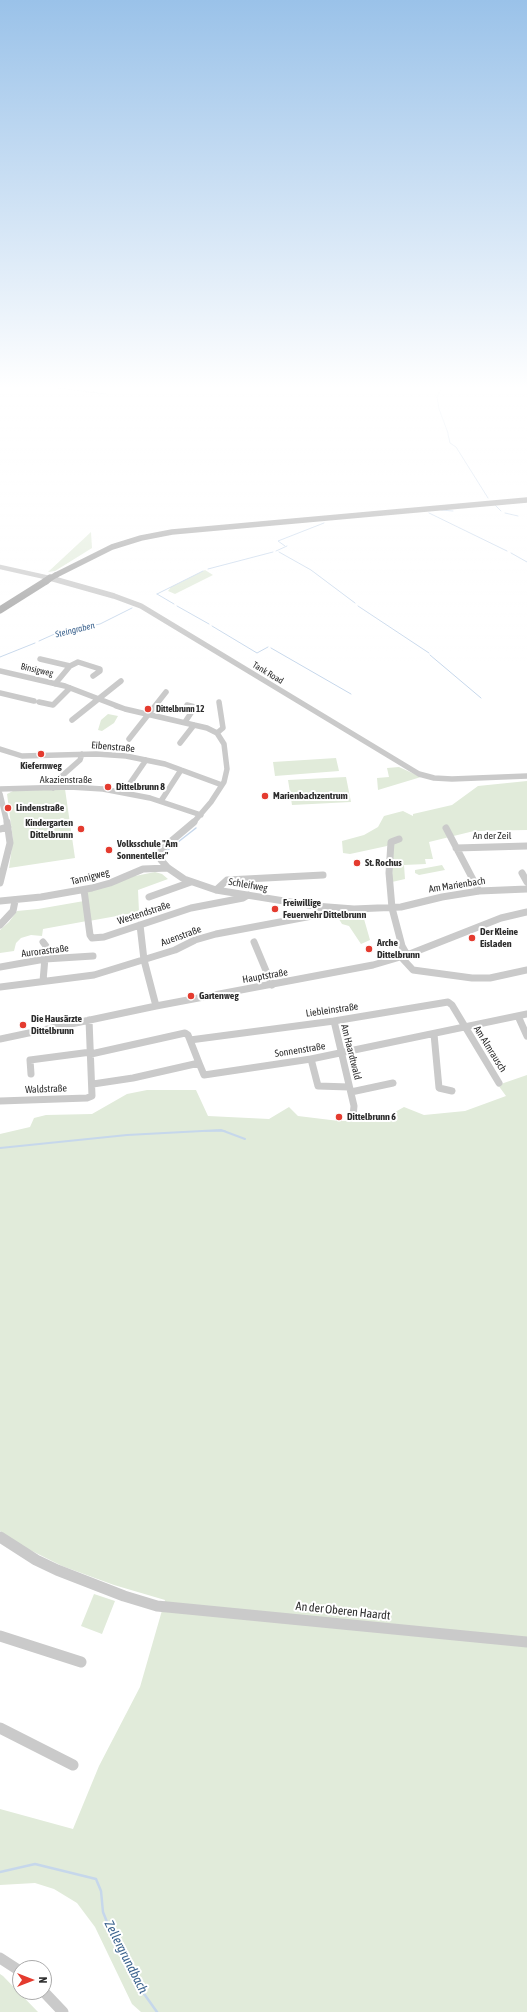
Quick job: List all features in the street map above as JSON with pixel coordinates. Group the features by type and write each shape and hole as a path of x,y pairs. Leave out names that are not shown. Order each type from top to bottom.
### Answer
{"main road":[{"path":"0,610 88,557 112,547 164,534 527,500"}],"street":[{"name":"Tank Road","path":"0,567 57,580 114,596 141,606 418,774 434,778 452,779 527,776"},
{"path":"40,659 70,666"},
{"path":"55,684 70,666 76,662 100,669 100,671 93,676"},
{"name":"Binsigweg","path":"0,671 70,688 125,709 185,722 217,734"},
{"path":"72,720 121,681"},
{"path":"0,693 53,706 70,688"},
{"path":"129,739 166,692"},
{"path":"201,815 222,785 227,769 223,740 217,734 223,728 219,702"},
{"path":"185,722 195,707 187,706"},
{"path":"180,744 194,725"},
{"name":"Eibenstraße","path":"0,749 22,756 82,754 126,756 181,770 222,785"},
{"path":"53,788 63,775 80,760 82,754"},
{"path":"124,792 146,760"},
{"path":"161,801 181,770"},
{"name":"Akazienstraße","path":"0,789 85,788 124,792 161,801 201,815"},
{"path":"0,794 5,809 10,843 8,858 0,883"},
{"name":"Schleifweg","path":"201,815 186,831 162,848 160,856 168,868 191,882 216,890 322,907 354,909 392,908"},
{"path":"0,829 8,827"},
{"path":"446,828 478,891"},
{"path":"400,840 394,840 391,842 389,873 392,908 408,966 413,970 472,978 490,978 527,970"},
{"name":"An der Zeil","path":"456,848 473,846 527,846"},
{"path":"0,861 8,858"},
{"name":"Tannigweg","path":"0,901 16,901 84,890 110,884 143,869 159,867 168,868"},
{"path":"522,873 527,882"},
{"path":"216,890 227,880 323,875"},
{"path":"149,897 191,882"},
{"name":"Am Marienbach","path":"392,908 478,891 527,889"},
{"name":"Westendstraße","path":"84,890 90,935 92,938 140,926 191,908 243,898 249,895"},
{"path":"0,926 13,911 16,901"},
{"name":"Auenstraße","path":"0,988 44,978 94,975 175,950 195,940 216,934 312,916 322,907"},
{"name":"Hauptstraße","path":"0,1039 156,1006 356,968 404,956 501,918 526,914"},
{"path":"140,926 144,960 156,1006"},
{"path":"43,942 46,946 44,978"},
{"path":"254,942 272,984"},
{"name":"Aurorastraße","path":"0,967 45,959 93,956"},
{"name":"Liebleinstraße","path":"31,1074 30,1060 91,1053 180,1033 188,1035 190,1040 334,1021 446,1002 452,1005 464,1026"},
{"name":"Sonnenstraße","path":"199,1063 204,1075 311,1059 527,1014"},
{"path":"518,1016 527,1036"},
{"path":"89,1020 93,1084 133,1078 199,1063 190,1040"},
{"name":"Am Haardtwald","path":"334,1021 354,1106 353,1116"},
{"name":"Am Almrausch","path":"464,1026 499,1083"},
{"path":"434,1034 439,1088 452,1091"},
{"name":"Am Haardtwald","path":"311,1059 318,1086 350,1089"},
{"path":"350,1089 393,1083"},
{"name":"Waldstraße","path":"0,1101 87,1098 92,1096 93,1084"},
{"name":"An der Oberen Haardt","path":"0,1537 36,1560 57,1570 157,1610 527,1642"},
{"path":"0,1636 81,1662"},
{"path":"0,1728 73,1764"},
{"path":"0,1958 12,1966"},
{"path":"52,2000 63,2012"}],"green space":[{"path":"91,532 92,548 55,571 48,572"},
{"path":"205,570 213,575 175,594 168,591 171,587"},
{"path":"108,714 118,716 114,723 102,731 98,730 101,720"},
{"path":"336,758 339,771 275,776 273,762"},
{"path":"399,767 421,777 378,790 377,778 389,777 387,768"},
{"path":"346,777 351,802 292,805 288,780"},
{"path":"527,781 527,830 474,831 429,842 433,859 425,859 426,864 404,865 405,879 392,882 393,839 387,846 350,854 343,853 342,841 364,835 378,827 384,816 403,811 413,816 413,814 452,805 478,786"},
{"path":"65,789 75,858 9,868 13,840 7,794 13,791"},
{"path":"442,865 445,870 419,875 415,873 415,870"},
{"path":"155,872 162,874 168,879 138,890 139,912 89,921 85,891 130,877"},
{"path":"84,901 87,921 43,929 42,936 31,935 21,938 16,943 14,951 0,953 0,930 9,922 17,911"},
{"path":"345,915 353,920 364,919 370,940 361,944 349,926 342,924 337,916"},
{"path":"527,1075 527,2012 141,2012 132,2004 95,1927 77,1903 54,1889 35,1883 0,1885 0,1809 73,1829 99,1766 140,1687 165,1600 114,1585 62,1566 26,1548 0,1531 0,1134 30,1127 34,1118 46,1115 92,1114 127,1094 147,1090 196,1090 208,1116 269,1119 289,1107 298,1116 339,1121 381,1120 404,1107 424,1115 465,1111 506,1096 498,1085"},
{"path":"94,1594 115,1601 102,1634 81,1626"},
{"path":"0,1974 12,1985 12,2000 26,2000 38,2012 0,2012"}],"waterway":[{"path":"477,480 488,498"},
{"path":"495,505 501,511"},
{"name":"Steingraben","path":"441,510 453,511"},
{"path":"429,513 507,551"},
{"path":"505,513 518,516"},
{"name":"Steingraben","path":"285,546 278,541 324,523"},
{"name":"Steingraben","path":"276,551 287,546"},
{"name":"Steingraben","path":"208,569 273,552"},
{"path":"279,552 311,570 355,603"},
{"path":"511,553 527,562"},
{"name":"Steingraben","path":"174,604 157,594 203,571"},
{"path":"177,606 209,624"},
{"path":"358,606 429,653"},
{"name":"Steingraben","path":"39,641 59,632 100,624 132,608"},
{"path":"212,626 257,653 268,647"},
{"name":"Steingraben","path":"0,657 35,643"},
{"path":"271,648 351,694"},
{"path":"430,655 481,698"},
{"path":"165,859 164,853 196,828"},
{"path":"205,1131 224,1131"},
{"path":"0,1148 127,1135 224,1131"},
{"path":"224,1131 245,1139"},
{"name":"Zellergrundbach","path":"0,1872 35,1864 96,1879 101,1891 103,1912 113,1937 128,1960 137,1984 157,2012"}],"place":[{"name":"Dittelbrunn 12","path":"148,709"},
{"name":"Kiefernweg","path":"41,754"},
{"name":"Dittelbrunn 8","path":"108,787"},
{"name":"Marienbachzentrum","path":"265,796"},
{"name":"Lindenstraße","path":"8,808"},
{"name":"Kindergarten Dittelbrunn","path":"81,829"},
{"name":"Volksschule \"Am Sonnenteller\"","path":"109,850"},
{"name":"St. Rochus","path":"357,863"},
{"name":"Freiwillige Feuerwehr Dittelbrunn","path":"275,909"},
{"name":"Der Kleine Eisladen","path":"472,938"},
{"name":"Arche Dittelbrunn","path":"369,949"},
{"name":"Gartenweg","path":"191,996"},
{"name":"Die Hausärzte Dittelbrunn","path":"23,1025"},
{"name":"Dittelbrunn 6","path":"339,1117"}]}
